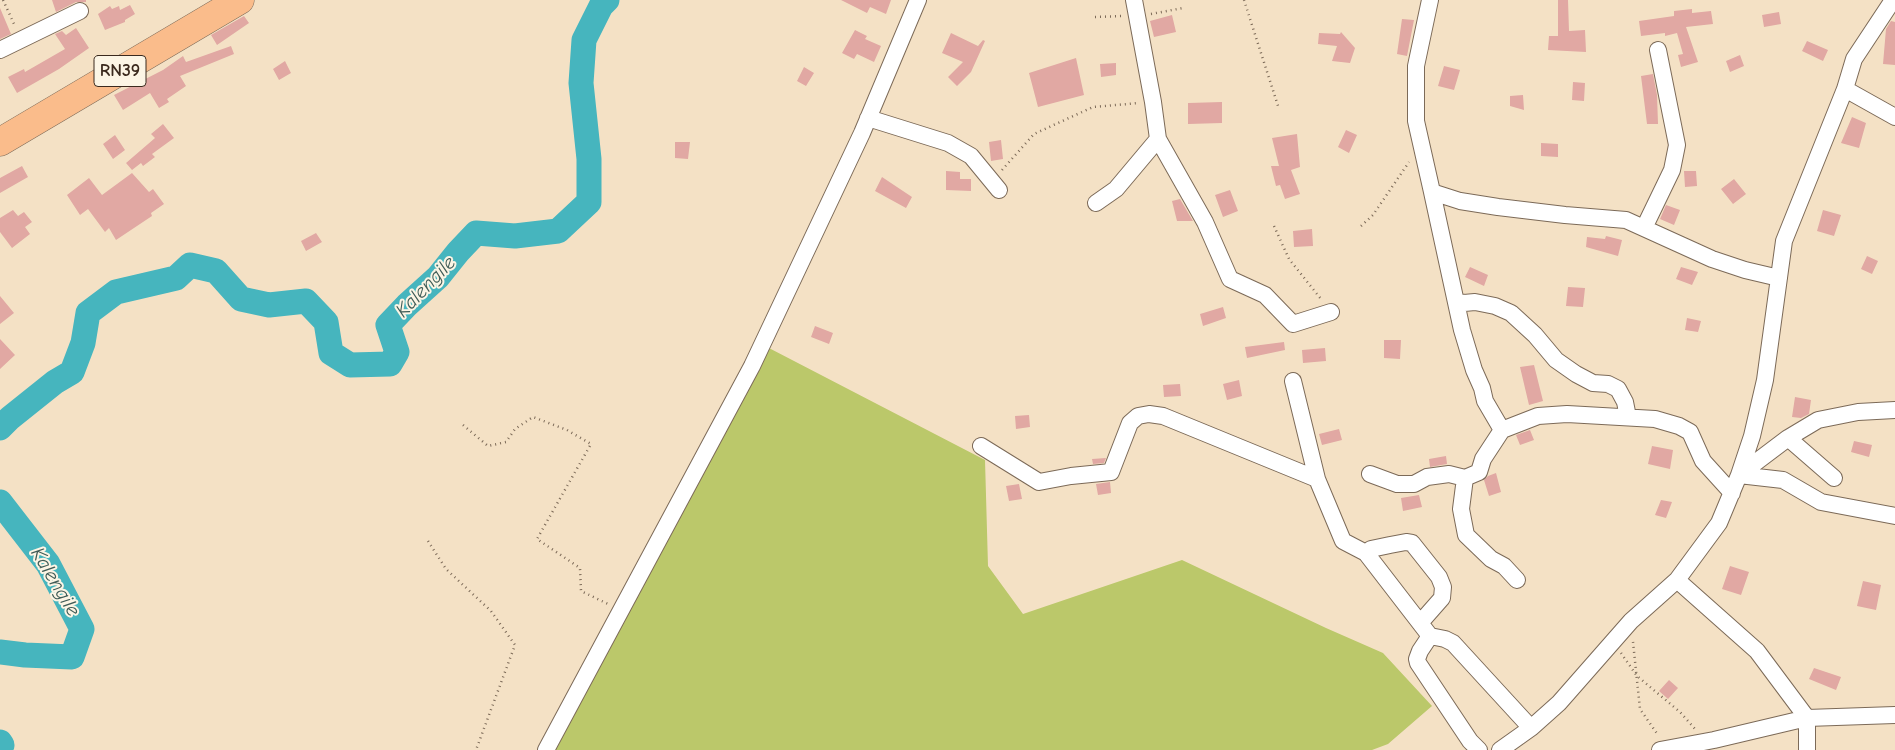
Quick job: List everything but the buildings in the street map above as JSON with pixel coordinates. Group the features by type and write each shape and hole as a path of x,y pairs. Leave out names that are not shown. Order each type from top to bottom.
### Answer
{"highway":[{"name":"RN39","path":"0,142 240,0"}],"street":[{"path":"546,750 752,366 868,118 918,0"},
{"path":"1134,0 1158,139 1205,222 1230,279 1265,295 1293,324 1331,312"},
{"path":"1430,0 1416,66 1416,121 1462,330 1485,401 1502,430"},
{"path":"1500,750 1531,728 1559,703 1631,621 1677,580 1719,523 1739,475 1752,436 1765,380 1784,241 1846,89 1854,59 1893,0"},
{"path":"0,50 80,11"},
{"path":"1644,228 1672,170 1677,144 1658,50"},
{"path":"1846,89 1895,117"},
{"path":"868,118 948,143 971,156 999,190"},
{"path":"1096,203 1116,189 1158,139"},
{"path":"1432,192 1460,201 1514,209 1626,220 1712,259 1778,278"},
{"path":"1457,302 1475,302 1495,306 1511,313 1535,335 1556,360 1569,370 1587,380 1608,384 1618,389 1625,402 1628,418"},
{"path":"1293,381 1317,479 1343,541 1366,553 1430,636 1453,643 1531,728"},
{"path":"1739,475 1788,438 1818,420 1858,412 1895,410"},
{"path":"981,446 1040,482 1071,476 1111,472 1130,423 1138,416 1149,414 1163,416 1317,479"},
{"path":"1370,474 1397,484 1414,484 1427,477 1449,474 1465,478 1479,472 1483,458 1502,430 1538,416 1576,414 1655,419 1679,426 1690,432 1703,461 1732,493"},
{"path":"1788,438 1834,478"},
{"path":"1739,475 1783,480 1821,502 1895,516"},
{"path":"1465,478 1461,509 1466,535 1491,559 1504,566 1516,580"},
{"path":"1366,553 1371,549 1390,544 1412,543 1439,577 1443,587 1442,598 1420,623"},
{"path":"1677,580 1757,651 1807,718 1807,750"},
{"path":"1430,636 1420,651 1417,659 1418,663 1470,741 1479,750"},
{"path":"1660,744 1684,748 1807,718 1895,714"}],"path":[{"path":"3,0 20,41"},
{"path":"1244,0 1278,106"},
{"path":"999,190 999,173 1034,134 1093,106 1153,102"},
{"path":"1360,226 1373,215 1422,145"},
{"path":"1274,226 1289,259 1331,312"},
{"path":"463,425 488,446 506,442 516,429 532,417 567,430 591,444 537,539 580,568 581,591 620,610"},
{"path":"428,541 446,569 491,611 515,645 476,750"},
{"path":"1631,621 1640,709 1660,744"},
{"path":"1612,642 1637,676 1680,712 1696,730 1714,740"}],"green space":[{"path":"767,347 985,460 988,566 1023,614 1182,560 1383,653 1432,706 1388,744 1372,750 554,750"}],"waterway":[{"name":"Kalengile","path":"0,428 55,382 72,372 83,343 88,313 116,292 176,278 190,265 216,271 241,299 269,305 306,301 326,322 331,353 350,365 390,364 397,352 388,325 438,277 476,233 515,236 558,231 589,202 589,159 581,83 584,40 601,6 607,0"},
{"name":"Kalengile","path":"0,502 48,564 82,629 72,657 0,652"},
{"name":"Kalengile","path":"0,742 2,745 0,747"}]}
